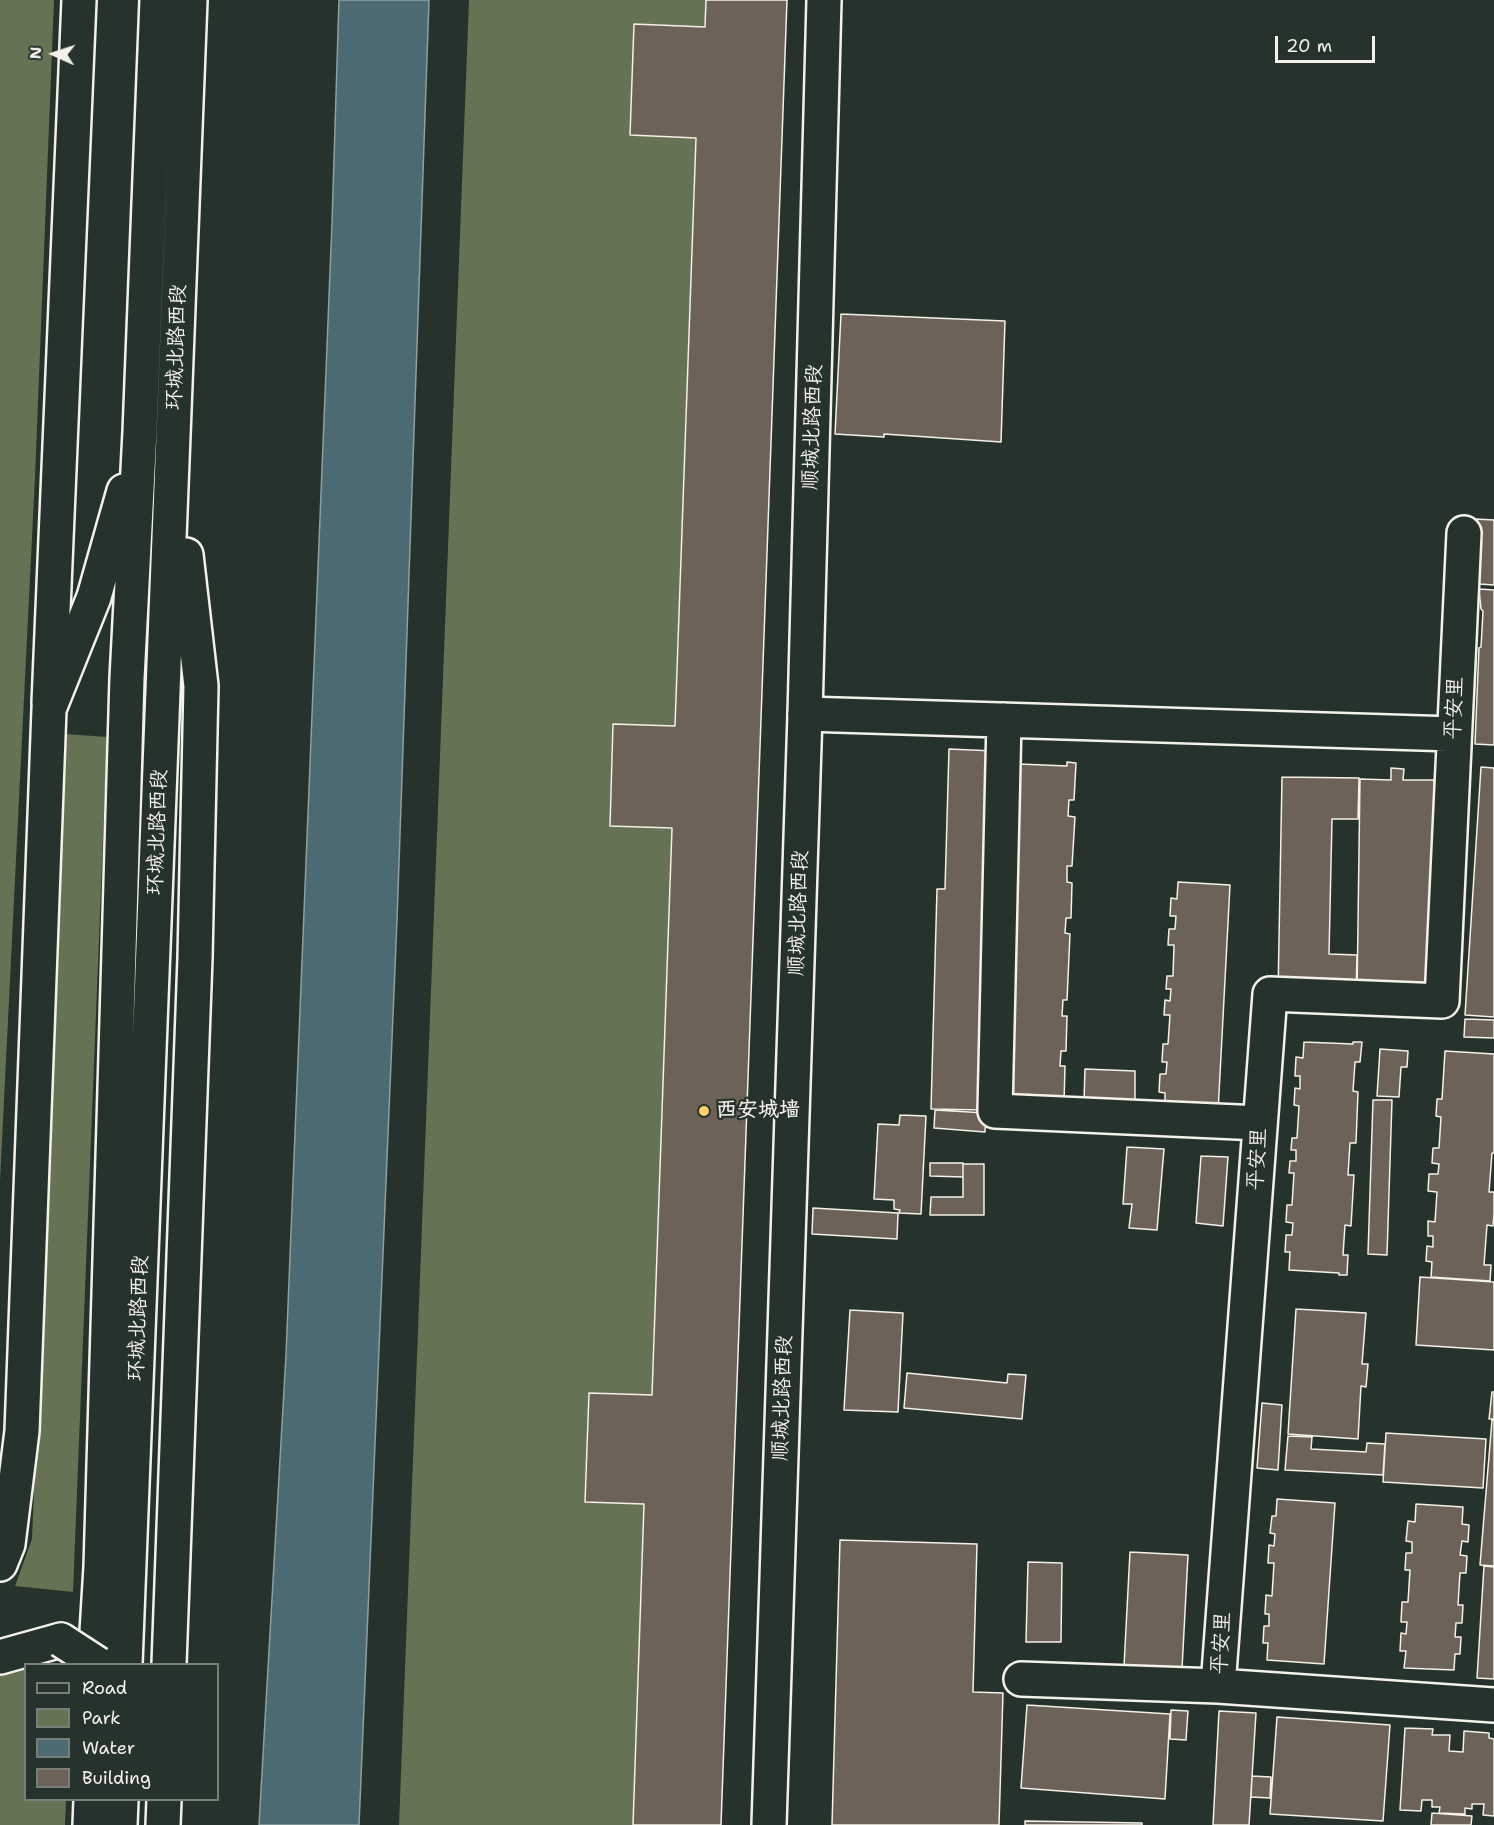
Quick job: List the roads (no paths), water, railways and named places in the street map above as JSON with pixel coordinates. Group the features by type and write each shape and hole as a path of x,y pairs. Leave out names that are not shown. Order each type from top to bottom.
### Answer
{"main road":[{"path":"0,1564 8,1544 22,1431 49,709 80,0"},
{"name":"环城北路西段","path":"96,1663 128,678 157,0"},
{"name":"环城北路西段","path":"125,1663 190,0"},
{"name":"顺城北路西段","path":"769,1825 805,714 824,0"},
{"path":"49,709 94,597 140,432"},
{"path":"169,1663 195,958 201,686 174,453"},
{"name":"平安里","path":"1464,534 1442,1001 1270,994 1218,1686 1494,1705"},
{"path":"805,714 1454,734"},
{"path":"1004,720 995,1111 1260,1123"},
{"path":"0,1657 61,1640 93,1663"},
{"path":"1021,1678 1218,1686"},
{"path":"90,1825 91,1801"},
{"path":"120,1825 121,1801"},
{"path":"163,1825 164,1801"}],"water":[{"path":"339,0 429,0 397,920 359,1825 259,1825 286,1355"}],"place":[{"name":"西安城墙","path":"704,1111"}]}
